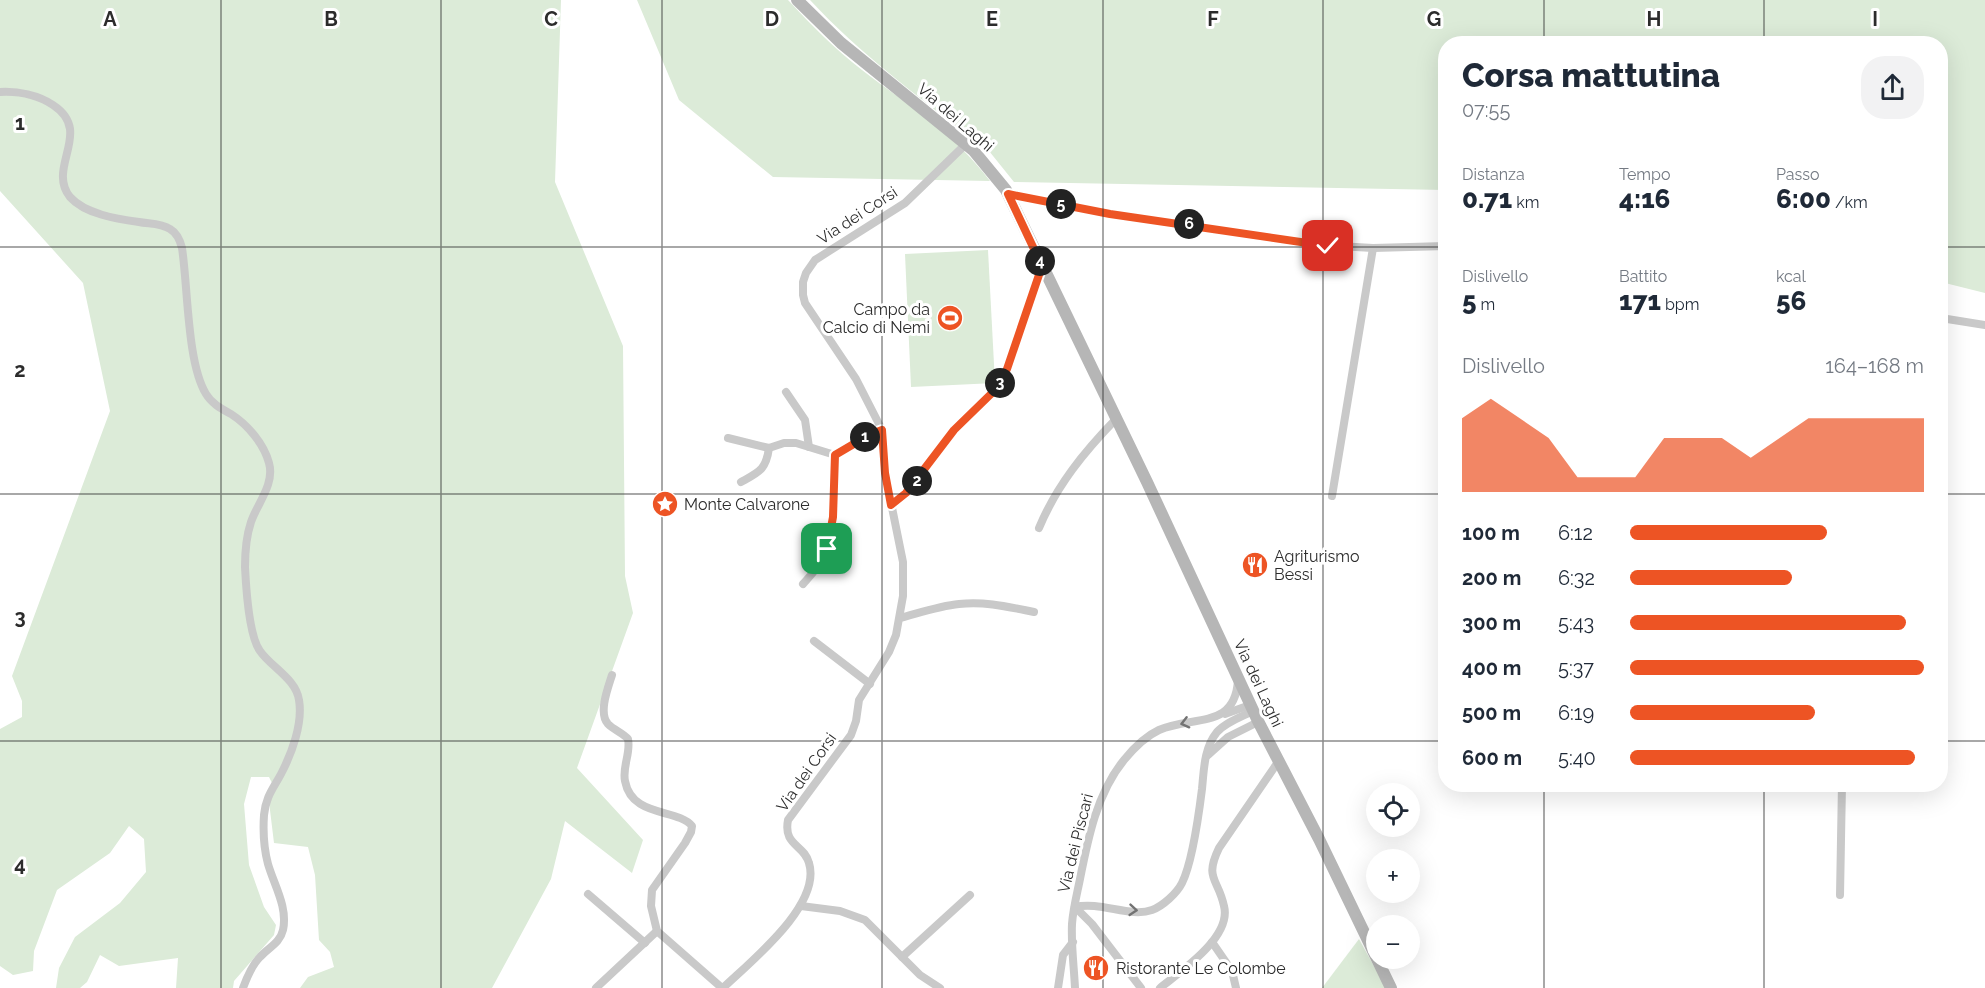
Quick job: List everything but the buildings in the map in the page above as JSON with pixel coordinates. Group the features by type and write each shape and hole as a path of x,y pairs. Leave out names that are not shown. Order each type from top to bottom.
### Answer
{"main road":[{"name":"Via dei Laghi","path":"797,0 841,43 966,144 986,164 1008,194 1254,713 1319,839 1391,988"}],"street":[{"path":"0,92 37,97 63,112 68,119 72,131 64,185 70,196 78,203 109,216 162,225 176,234 182,248 193,348 203,387 213,403 240,421 251,432 262,447 270,464 267,486 247,536 245,559 247,591 257,647 296,690 300,711 292,747 282,773 268,795 264,815 266,857 281,903 284,926 277,943 261,956 252,968 243,988"},
{"name":"Via dei Corsi","path":"723,988 789,923 801,906 810,880 810,866 806,856 790,840 787,831 788,820 851,735 856,721 858,703 894,641 903,596 903,562 885,473 882,430 855,379 805,303 802,290 804,278 815,260 905,203 966,144"},
{"path":"1008,194 1110,214 1321,245 1373,248 1438,246"},
{"path":"1332,496 1373,248"},
{"path":"891,505 906,493 954,430 993,392 1001,381 1042,266"},
{"path":"1948,319 1985,325"},
{"path":"786,392 806,420 809,447"},
{"path":"1039,528 1065,477 1116,419"},
{"path":"728,438 769,448 788,442 835,455 882,430"},
{"path":"741,482 763,468 769,448"},
{"path":"803,584 822,560 829,542 833,517 835,455"},
{"path":"900,618 936,608 962,604 988,604 1034,612"},
{"path":"814,641 870,684"},
{"path":"612,675 604,715 609,725 628,740 624,777 627,789 644,806 684,820 692,826 690,836 652,890 650,903 657,931 723,988"},
{"path":"1223,715 1234,702 1238,679"},
{"path":"1075,907 1092,904 1131,911 1146,911 1160,905 1178,890 1184,879 1193,842 1208,748 1221,729 1254,713"},
{"name":"Via dei Piscari","path":"1075,988 1072,925 1085,853 1096,812 1106,788 1122,762 1146,738 1158,731 1223,715 1254,713"},
{"path":"1160,988 1212,942 1221,928 1225,914 1224,903 1212,876 1213,861 1278,762"},
{"path":"1840,895 1842,792"},
{"path":"588,894 645,943"},
{"path":"902,957 970,895"},
{"path":"801,906 829,909 857,916 870,925 920,975 940,988"},
{"path":"1075,907 1092,924 1142,988"},
{"path":"596,988 657,931"},
{"path":"1058,988 1063,955 1073,942"},
{"path":"1212,942 1232,971 1236,988"}],"green space":[{"path":"0,0 561,0 555,182 623,346 625,576 633,613 577,768 643,840 632,873 565,821 551,879 492,988 300,988 308,977 334,967 330,952 319,940 315,875 308,847 274,843 269,802 275,789 269,777 251,777 244,804 249,865 264,907 276,925 274,935 234,981 233,988 176,988 178,958 119,966 100,955 87,982 80,988 56,988 59,968 75,937 120,903 146,872 144,839 129,826 110,853 57,890 34,951 33,971 13,975 0,966 0,729 22,717 22,701 12,676 110,411 83,283 0,191"},
{"path":"637,0 788,0 852,62 946,134 990,181 773,177 679,100"},
{"path":"810,0 1985,0 1985,293 1948,284 1948,36 1438,36 1438,190 1014,182 985,146 973,140 889,73"},
{"name":"Campo da Calcio di Nemi","path":"988,250 995,383 911,387 905,254"},
{"path":"1359,939 1366,952 1366,969 1376,969 1386,988 1322,988"}],"place":[{"name":"Campo da Calcio di Nemi","path":"950,318"},
{"name":"Monte Calvarone","path":"665,504"},
{"name":"Agriturismo Bessi","path":"1255,565"},
{"name":"Ristorante Le Colombe","path":"1096,968"}],"route":[{"path":"827,549 833,517 835,455 882,430 883,457 891,505 917,481 954,430 998,387 1005,375 1042,266 1008,194 1110,214 1328,246"}]}
